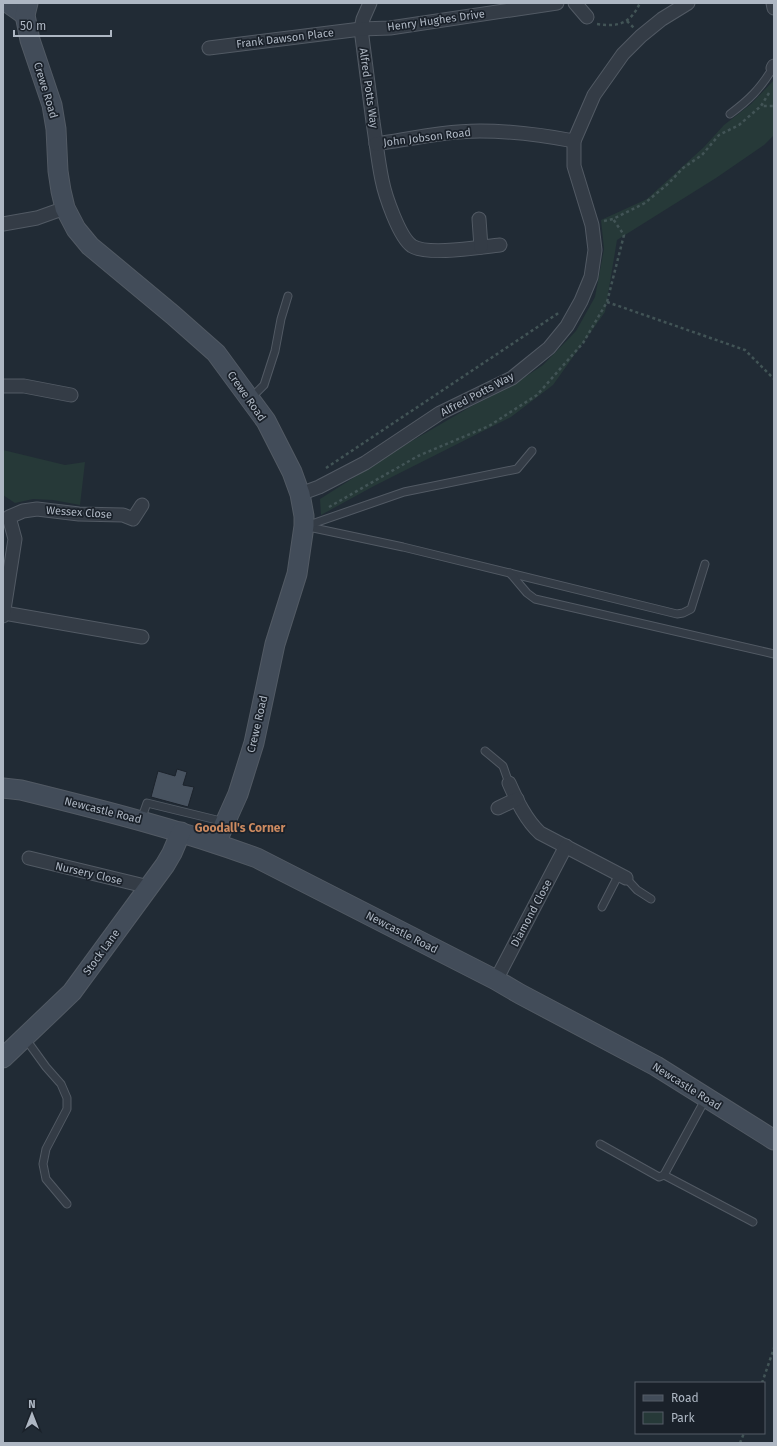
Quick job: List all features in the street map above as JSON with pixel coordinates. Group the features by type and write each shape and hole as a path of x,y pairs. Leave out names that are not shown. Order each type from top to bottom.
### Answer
{"main road":[{"path":"8,3 27,9"},
{"name":"Crewe Road","path":"27,9 30,40 52,105 56,129 58,171 65,208 76,229 90,246 216,353 266,421 292,472 300,494 304,521 297,574 275,644 254,743 238,794 216,843"},
{"name":"Newcastle Road","path":"3,788 21,790 142,820 216,843 257,858 496,980 656,1066 774,1140"},
{"name":"Stock Lane","path":"3,1058 72,992 172,854 181,832"}],"street":[{"name":"Alfred Potts Way","path":"370,3 361,28 376,144 382,181 391,209 403,236 412,246 426,250 451,250 500,245"},
{"name":"Henry Hughes Drive","path":"361,28 390,28 557,3"},
{"path":"575,3 587,17"},
{"name":"Alfred Potts Way","path":"300,494 319,487 364,463 440,413 512,378 549,348 567,326 581,301 591,277 595,250 592,225 574,166 574,141 594,95 623,54 641,36 662,19 688,3"},
{"path":"773,3 774,8"},
{"name":"Frank Dawson Place","path":"209,48 361,28"},
{"name":"John Jobson Road","path":"376,144 451,132 479,131 528,133 574,141"},
{"path":"3,224 37,218 65,208"},
{"path":"479,219 481,247"},
{"path":"3,386 24,386 72,395"},
{"name":"Wessex Close","path":"142,506 133,519 123,515 79,514 37,509 6,513 15,539 4,615 142,637"},
{"path":"509,783 532,826 540,833 622,876"},
{"path":"498,808 517,799"},
{"name":"Diamond Close","path":"496,980 566,846"},
{"name":"Nursery Close","path":"29,858 149,887"}],"lane":[{"path":"730,114 751,98 762,86 773,67"},
{"path":"250,399 264,385 275,351 281,319 288,296"},
{"path":"304,521 404,492 517,469 532,451"},
{"path":"304,521 403,547 677,614 691,609 705,564"},
{"path":"509,573 534,599 774,654"},
{"path":"485,751 503,766 509,783"},
{"path":"142,820 147,803 225,822"},
{"path":"602,908 622,876 637,890 651,899"},
{"path":"24,1038 60,1084 67,1098 67,1109 46,1149 43,1164 46,1179 67,1204"},
{"path":"600,1144 658,1177 664,1175 706,1098"},
{"path":"664,1175 753,1222"}],"path":[{"path":"587,17 597,24 617,26 627,21 635,12 640,3"},
{"path":"592,225 613,219 645,203 683,168 702,155 719,135 739,125 761,106 771,90"},
{"path":"761,106 774,106"},
{"path":"304,521 418,456 489,426 538,395 583,343 607,302 624,235 613,219"},
{"path":"324,469 566,308 581,301"},
{"path":"607,302 744,350 774,379"},
{"path":"762,1382 774,1348"}],"green space":[{"path":"774,80 774,135 764,145 716,178 617,240 605,312 553,385 511,417 374,486 321,515 320,499 405,445 470,407 513,385 543,365 576,331 595,297 604,249 601,220 647,199 704,147 724,125 751,104"},
{"path":"3,450 65,465 85,462 80,505 53,500 33,499 15,503 3,495"}],"building":[{"path":"177,769 187,772 183,785 194,787 188,807 151,797 158,771 175,776"}],"district":[{"name":"Goodall's Corner","path":"240,828"}]}
